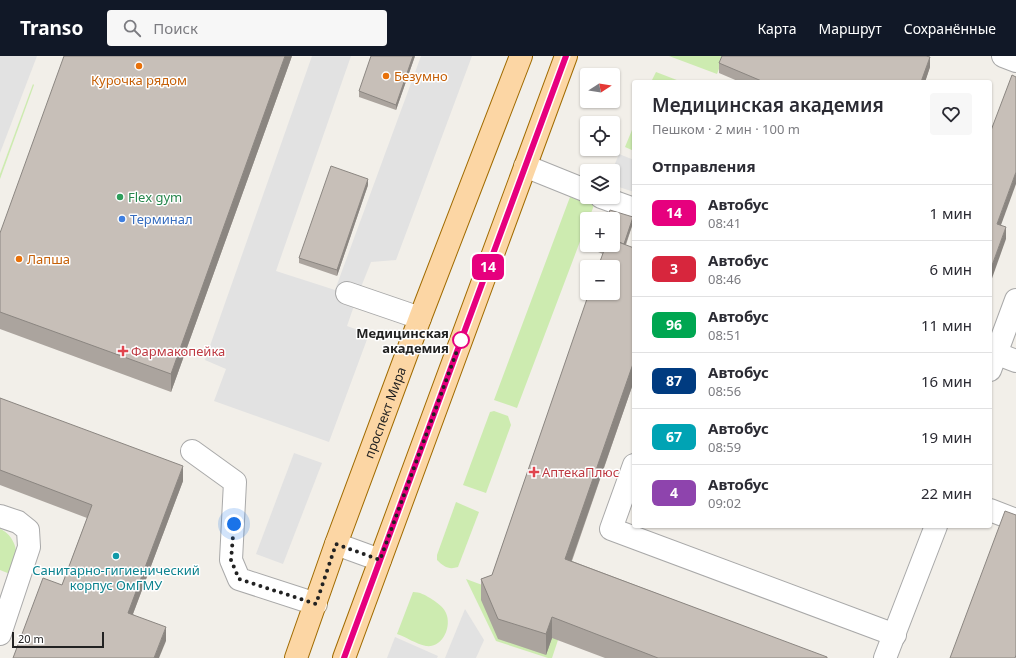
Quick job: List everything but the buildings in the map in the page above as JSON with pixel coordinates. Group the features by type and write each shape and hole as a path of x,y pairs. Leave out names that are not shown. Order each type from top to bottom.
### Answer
{"main road":[{"name":"проспект Мира","path":"296,658 336,544 420,318 521,56"},
{"path":"344,658 566,56"}],"lane":[{"path":"1003,56 1016,62"},
{"path":"525,166 580,189"},
{"path":"620,204 632,208"},
{"path":"347,293 420,318"},
{"path":"1016,300 992,358 1016,361"},
{"path":"192,451 235,482 231,560 239,579 316,604"},
{"path":"632,471 611,529 895,635"},
{"path":"992,511 1016,520"},
{"path":"0,516 18,522 28,530 29,547 0,634"},
{"path":"885,658 935,528"},
{"path":"336,544 380,560"}],"green space":[{"path":"669,56 724,56 717,74"},
{"path":"656,72 677,80 652,80"},
{"path":"33,84 34,85 0,179 0,174"},
{"path":"632,130 632,150 625,147"},
{"path":"570,197 580,200 580,204 594,205 592,212 580,212 580,242 517,408 494,400"},
{"path":"494,411 508,416 511,425 486,493 463,485 490,412"},
{"path":"456,502 479,512 458,567 449,568 437,560 437,555"},
{"path":"0,529 10,537 16,549 16,558 10,574 0,570"},
{"path":"466,579 566,616 552,658 496,641"},
{"path":"413,592 420,593 430,598 441,606 446,613 448,618 447,630 445,635 437,644 432,646 422,645 397,634"}],"shaded area":[{"path":"0,56 37,56 0,153"},
{"path":"312,56 351,56 276,271 335,290 421,56 472,56 396,260 371,262 357,297 347,326 369,334 329,442 214,401 226,369 205,360"},
{"path":"620,154 632,159 632,191 620,187 620,164 615,164"},
{"path":"294,453 322,463 283,564 256,554"},
{"path":"465,609 484,640 476,658 445,658"},
{"path":"395,637 438,656 437,658 387,658"}],"bus line":[{"name":"14","path":"344,658 566,56"}],"place":[{"name":"Курочка рядом","path":"139,66"},
{"name":"Безумно","path":"386,76"},
{"name":"Flex gym","path":"120,197"},
{"name":"Терминал","path":"122,219"},
{"name":"Лапша","path":"19,259"},
{"name":"Медицинская академия","path":"461,340"},
{"name":"Фармакопейка","path":"123,351"},
{"name":"АптекаПлюс","path":"534,472"},
{"name":"Санитарно-гигиенический корпус ОмГМУ","path":"116,556"}],"route":[{"path":"234,524 231,560 239,579 316,604 336,544 380,560 461,340"}]}
